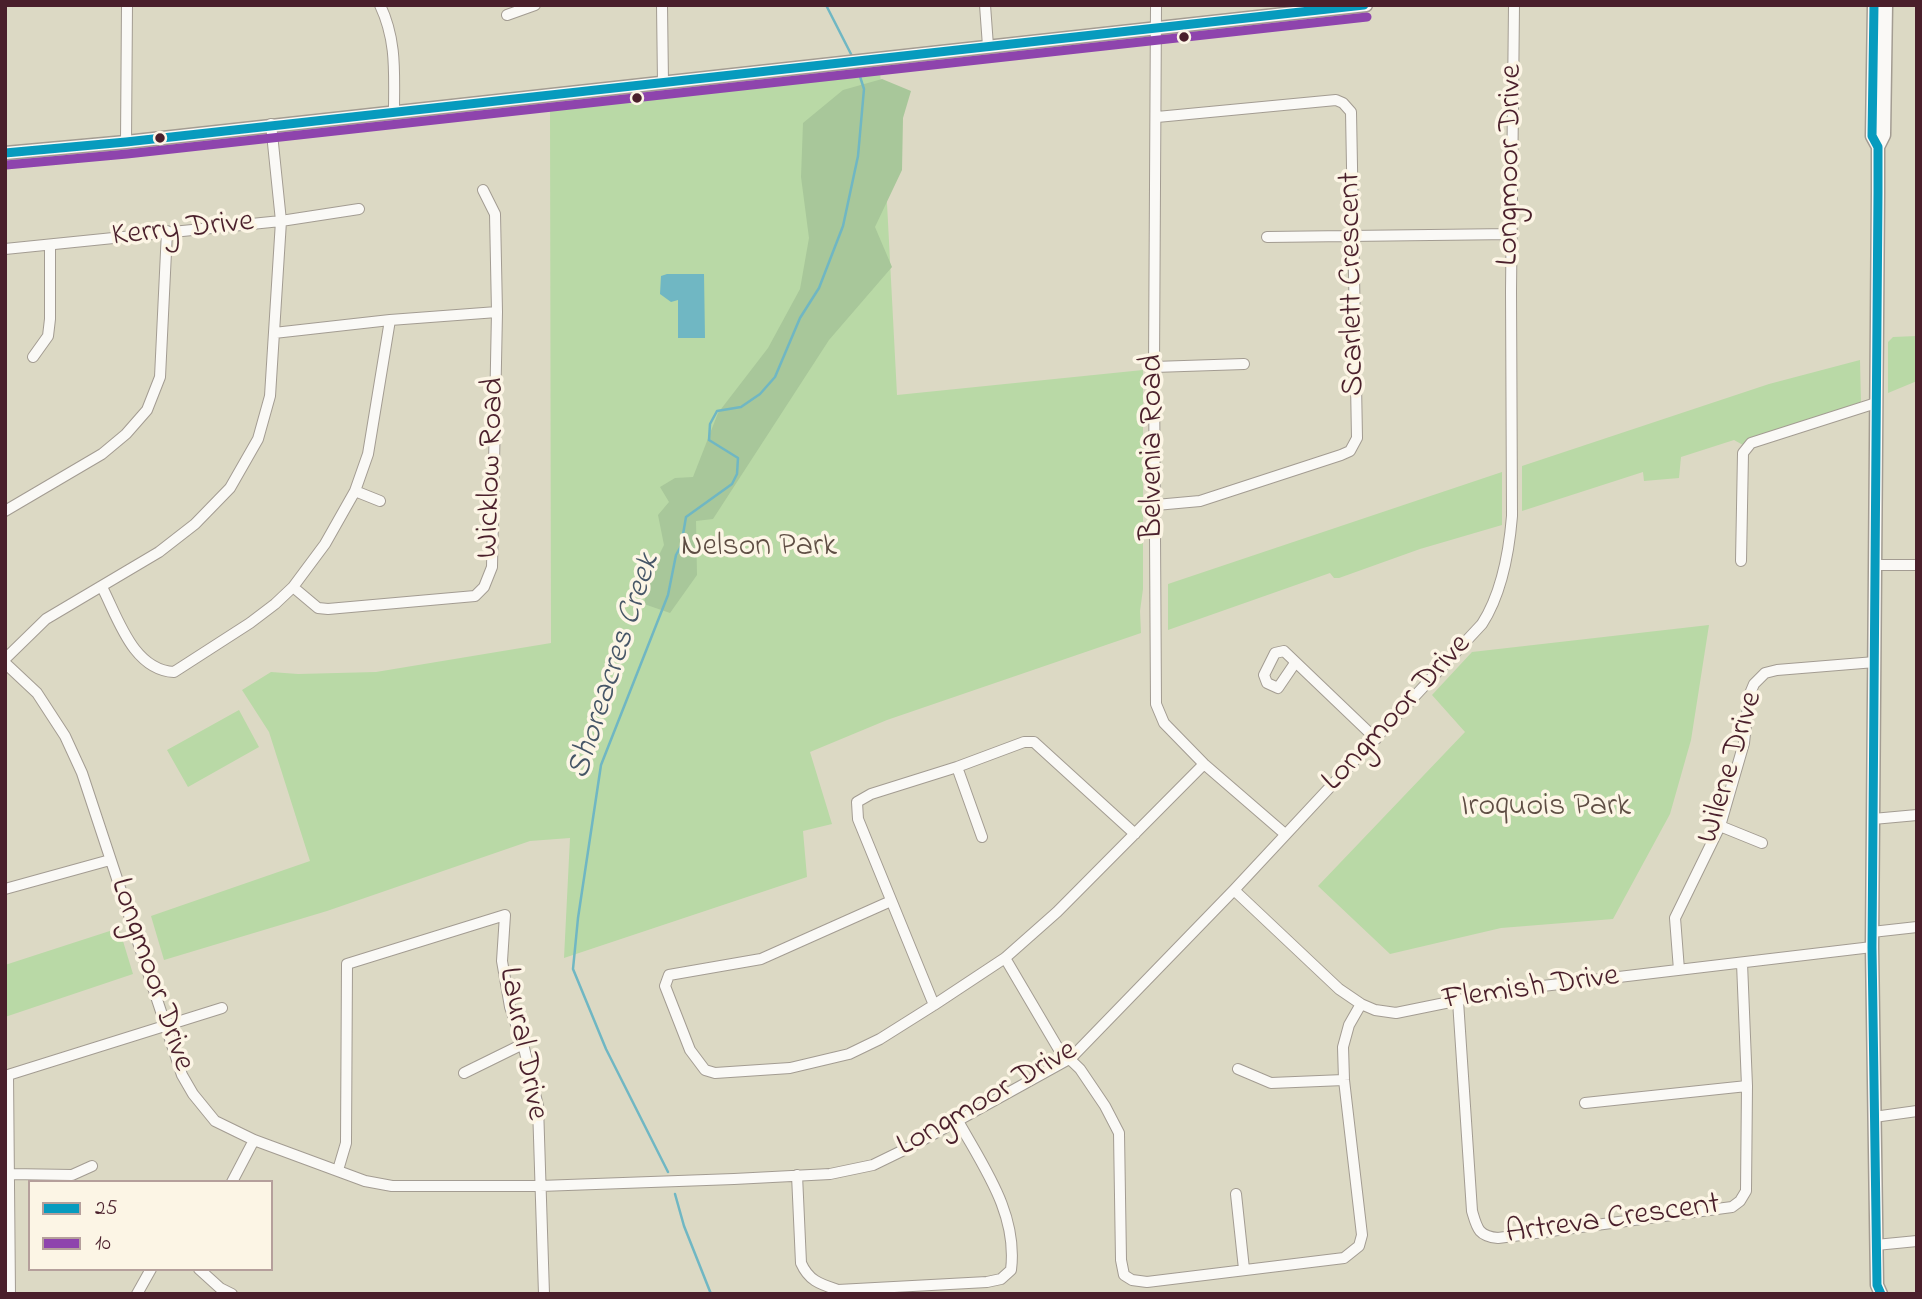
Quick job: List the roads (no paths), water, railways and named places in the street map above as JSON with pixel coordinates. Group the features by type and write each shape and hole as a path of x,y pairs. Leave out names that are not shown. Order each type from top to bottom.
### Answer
{"main road":[{"path":"5,153 126,142 1366,5"},
{"path":"1874,5 1872,136 1878,147"},
{"path":"1877,1291 1872,819 1878,147 1884,135 1886,5"}],"street":[{"path":"126,142 127,5"},
{"path":"380,5 394,48 394,112"},
{"path":"506,15 535,5"},
{"path":"662,5 663,83"},
{"path":"985,5 988,46"},
{"name":"Belvenia Road","path":"1156,5 1156,704 1164,723 1204,764 1285,834"},
{"name":"Longmoor Drive","path":"5,661 37,693 65,736 82,773 182,1075 193,1094 215,1121 254,1140 365,1181 392,1186 540,1186 734,1179 830,1174 873,1165 1071,1058 1234,890 1482,624 1494,606 1504,572 1512,516 1514,5"},
{"name":"Scarlett Crescent","path":"1156,505 1200,501 1350,451 1357,438 1351,112 1336,100 1157,117"},
{"path":"5,661 46,619 159,552 195,524 230,488 258,439 270,396 281,221 271,124"},
{"name":"Wicklow Road","path":"293,587 318,608 328,609 475,596 484,587 492,568 497,312 495,214 483,191"},
{"name":"Kerry Drive","path":"5,249 281,221 359,209"},
{"path":"5,511 102,454 126,434 147,410 160,377 167,231"},
{"path":"1267,237 1512,234"},
{"path":"33,357 48,336 50,245"},
{"path":"274,333 497,312"},
{"path":"102,587 142,660 160,672 174,672 250,623 293,587 325,544 355,491 368,454 390,320"},
{"path":"1154,367 1244,364"},
{"path":"1741,561 1743,453 1751,443 1876,403"},
{"path":"355,491 380,501"},
{"path":"1876,565 1917,565"},
{"name":"Wilene Drive","path":"1679,970 1675,918 1720,826 1744,743 1749,696 1754,684 1765,673 1777,670 1875,662"},
{"path":"1295,663 1376,738"},
{"path":"934,1005 858,819 857,802 871,794 957,767 1024,742 1034,742 1135,834"},
{"path":"891,901 761,959 669,975 665,986 690,1050 705,1070 715,1073 790,1068 849,1054 880,1039 1004,958 1057,912 1204,764"},
{"path":"957,767 982,837"},
{"path":"1872,819 1917,815"},
{"path":"1720,826 1762,843"},
{"path":"5,889 110,860"},
{"name":"Flemish Drive","path":"1234,890 1339,989 1375,1010 1396,1013 1509,990 1872,947"},
{"name":"Laural Drive","path":"338,1170 346,1143 346,964 505,915 502,961 510,1007 523,1044 538,1106 544,1294"},
{"path":"1872,932 1917,927"},
{"path":"1004,958 1058,1048 1071,1058 1105,1106 1119,1133 1121,1260 1125,1275 1132,1280 1147,1282 1344,1258 1359,1246 1362,1235 1343,1047 1349,1025 1361,1004"},
{"name":"Artreva Crescent","path":"1458,1001 1472,1210 1477,1228 1486,1237 1498,1238 1732,1206 1740,1201 1746,1191 1747,1086 1742,963"},
{"path":"10,1294 8,1075 222,1007"},
{"path":"464,1073 523,1044"},
{"path":"1238,1069 1271,1083 1345,1080"},
{"path":"1585,1102 1747,1086"},
{"path":"1874,1117 1917,1111"},
{"path":"797,1175 801,1263 807,1276 820,1284 838,1290 1001,1279 1011,1270 1013,1255 1006,1213 999,1194 958,1121"},
{"path":"233,1180 254,1140"},
{"path":"10,1174 72,1175 92,1166"},
{"path":"1236,1194 1244,1269"},
{"path":"1876,1245 1917,1241"},
{"path":"137,1294 150,1271"},
{"path":"201,1271 220,1288 232,1294"}],"water":[{"path":"704,274 705,338 678,338 678,300 671,302 660,294 661,276"}],"waterway":[{"name":"Shoreacres Creek","path":"826,5 853,58"},
{"name":"Shoreacres Creek","path":"668,1172 606,1049 573,969 601,765 668,595 686,517 732,484 737,474 738,458 709,440 710,424 717,411 741,407 760,394 775,377 800,318 819,288 843,226 858,156 864,89 856,64"},
{"name":"Shoreacres Creek","path":"675,1194 684,1226 711,1294"}],"park label":[{"name":"Nelson Park","path":"759,549"},
{"name":"Iroquois Park","path":"1546,809"}]}
